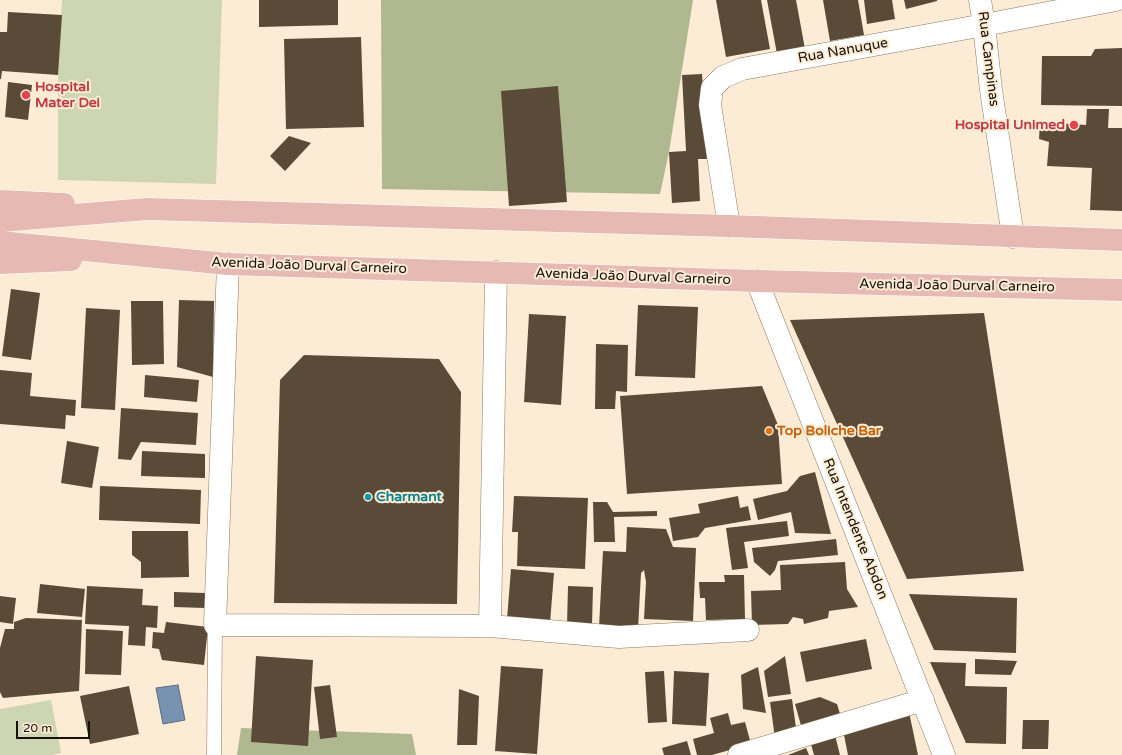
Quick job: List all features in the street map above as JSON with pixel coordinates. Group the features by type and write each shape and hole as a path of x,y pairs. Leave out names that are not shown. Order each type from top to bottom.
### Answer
{"main road":[{"path":"0,201 147,209 729,226 1122,240"},
{"path":"0,221 147,209"},
{"name":"Avenida João Durval Carneiro","path":"0,242 228,264 757,281 1122,290"},
{"name":"Avenida João Durval Carneiro","path":"0,264 144,256"}],"street":[{"name":"Rua Campinas","path":"980,0 991,90 1013,237"},
{"name":"Rua Nanuque","path":"729,226 710,105 712,88 723,77 742,68 1116,0"},
{"path":"228,264 216,625 490,626 619,637 748,630"},
{"path":"490,626 496,272"},
{"name":"Rua Intendente Abdon","path":"757,281 944,755"},
{"path":"739,755 922,700"}],"lane":[{"path":"214,755 216,625"}],"green space":[{"path":"62,0 222,0 216,184 58,180 58,75"},
{"path":"381,0 693,0 669,152 660,194 382,189"},
{"path":"51,700 61,753 52,755 0,755 0,709"},
{"path":"241,728 412,734 416,755 237,755"}],"water":[{"path":"178,685 185,720 163,724 156,688"}],"building":[{"path":"259,0 338,0 338,25 259,27"},
{"path":"716,0 761,0 770,49 726,57"},
{"path":"767,0 796,0 805,49 777,54"},
{"path":"823,0 858,0 864,35 830,41"},
{"path":"864,0 892,0 895,19 867,24"},
{"path":"904,0 937,0 937,1 906,9"},
{"path":"8,12 62,15 58,75 2,71 0,79 0,32 7,32"},
{"path":"361,37 364,127 286,129 284,39"},
{"path":"1122,48 1122,106 1041,105 1042,56 1091,56 1095,49"},
{"path":"702,74 707,159 698,159 700,201 672,203 669,152 686,151 682,75"},
{"path":"8,82 32,85 28,120 5,117"},
{"path":"558,86 567,202 509,206 501,91"},
{"path":"1087,109 1109,109 1108,128 1122,128 1122,211 1090,210 1092,168 1047,166 1049,142 1039,139 1040,122 1086,125"},
{"path":"289,136 311,143 285,171 270,156"},
{"path":"11,289 40,293 31,360 2,356"},
{"path":"179,300 214,301 213,377 177,367"},
{"path":"131,301 163,301 164,364 132,365"},
{"path":"638,305 698,307 695,378 635,376"},
{"path":"86,308 120,310 115,410 81,408"},
{"path":"984,313 1024,571 907,579 790,320"},
{"path":"529,314 566,316 561,405 524,402"},
{"path":"596,344 628,345 627,392 616,391 615,409 595,409"},
{"name":"Charmant","path":"304,355 439,359 461,392 457,604 274,603 280,380"},
{"path":"0,370 32,373 30,396 76,400 75,416 66,415 65,429 0,424"},
{"path":"145,375 199,380 197,402 144,397"},
{"path":"762,386 778,425 782,484 627,494 620,396"},
{"path":"121,408 198,413 196,445 141,442 131,460 118,459"},
{"path":"67,441 99,447 92,488 61,483"},
{"path":"142,451 205,454 205,478 141,476"},
{"path":"815,472 831,534 795,533 791,512 758,520 753,499 787,491 800,476"},
{"path":"100,486 201,490 200,524 99,520"},
{"path":"514,496 588,498 585,569 517,566 518,532 512,532"},
{"path":"738,496 740,508 748,506 751,520 705,528 698,537 673,541 669,518 700,513 698,504"},
{"path":"593,502 607,502 613,512 657,511 657,516 614,517 615,542 594,542"},
{"path":"787,521 789,536 744,542 748,568 732,570 726,528"},
{"path":"627,527 666,529 673,547 696,548 693,621 644,619 646,582 644,570 641,573 638,629 599,627 603,551 626,552"},
{"path":"132,531 188,531 189,577 141,578 141,562 132,555"},
{"path":"836,539 838,555 778,561 775,570 770,576 754,562 752,548"},
{"path":"845,562 847,589 858,607 829,611 828,618 804,624 803,619 793,617 788,624 752,625 751,591 781,590 780,565"},
{"path":"511,569 554,573 550,623 507,619"},
{"path":"724,575 744,575 745,619 706,620 705,598 700,598 699,582 725,582"},
{"path":"40,584 85,589 82,617 37,613"},
{"path":"87,586 143,589 142,605 158,606 157,628 146,627 145,646 128,645 129,626 85,624"},
{"path":"568,586 593,587 592,625 567,625"},
{"path":"174,592 205,593 205,608 174,607"},
{"path":"909,594 1017,598 1016,653 934,650"},
{"path":"0,596 16,598 13,624 0,622"},
{"path":"26,618 82,620 79,691 3,698 0,692 0,648 5,629 14,629 14,622"},
{"path":"166,622 208,627 204,665 162,660 159,649 152,648 153,632 164,633"},
{"path":"86,629 123,631 121,675 85,674"},
{"path":"866,639 872,669 806,682 800,652"},
{"path":"256,656 313,660 308,746 251,742"},
{"path":"785,656 791,694 768,697 764,671"},
{"path":"975,659 1017,661 1011,675 975,674"},
{"path":"930,662 966,663 965,686 1007,687 1006,744 966,743"},
{"path":"501,666 543,669 537,754 495,751"},
{"path":"758,667 766,713 743,709 741,675"},
{"path":"664,671 667,722 648,723 645,672"},
{"path":"674,671 709,673 706,726 672,724"},
{"path":"330,685 337,737 320,739 314,687"},
{"path":"129,686 139,734 90,744 80,696"},
{"path":"459,689 479,696 477,745 457,745"},
{"path":"820,697 837,704 841,717 802,729 795,704"},
{"path":"792,699 797,735 775,738 770,702"},
{"path":"909,712 918,755 848,755 842,725"},
{"path":"728,713 731,725 745,722 751,744 712,755 697,755 693,739 714,733 710,718"},
{"path":"1023,720 1049,720 1048,749 1022,749"},
{"path":"834,731 840,755 814,755 809,737"},
{"path":"687,741 691,755 664,755 662,748"},
{"path":"806,748 809,755 788,755"}],"place":[{"name":"Hospital Mater Dei","path":"26,95"},
{"name":"Hospital Unimed","path":"1074,125"},
{"name":"Top Boliche Bar","path":"769,431"},
{"name":"Charmant","path":"368,497"}]}
